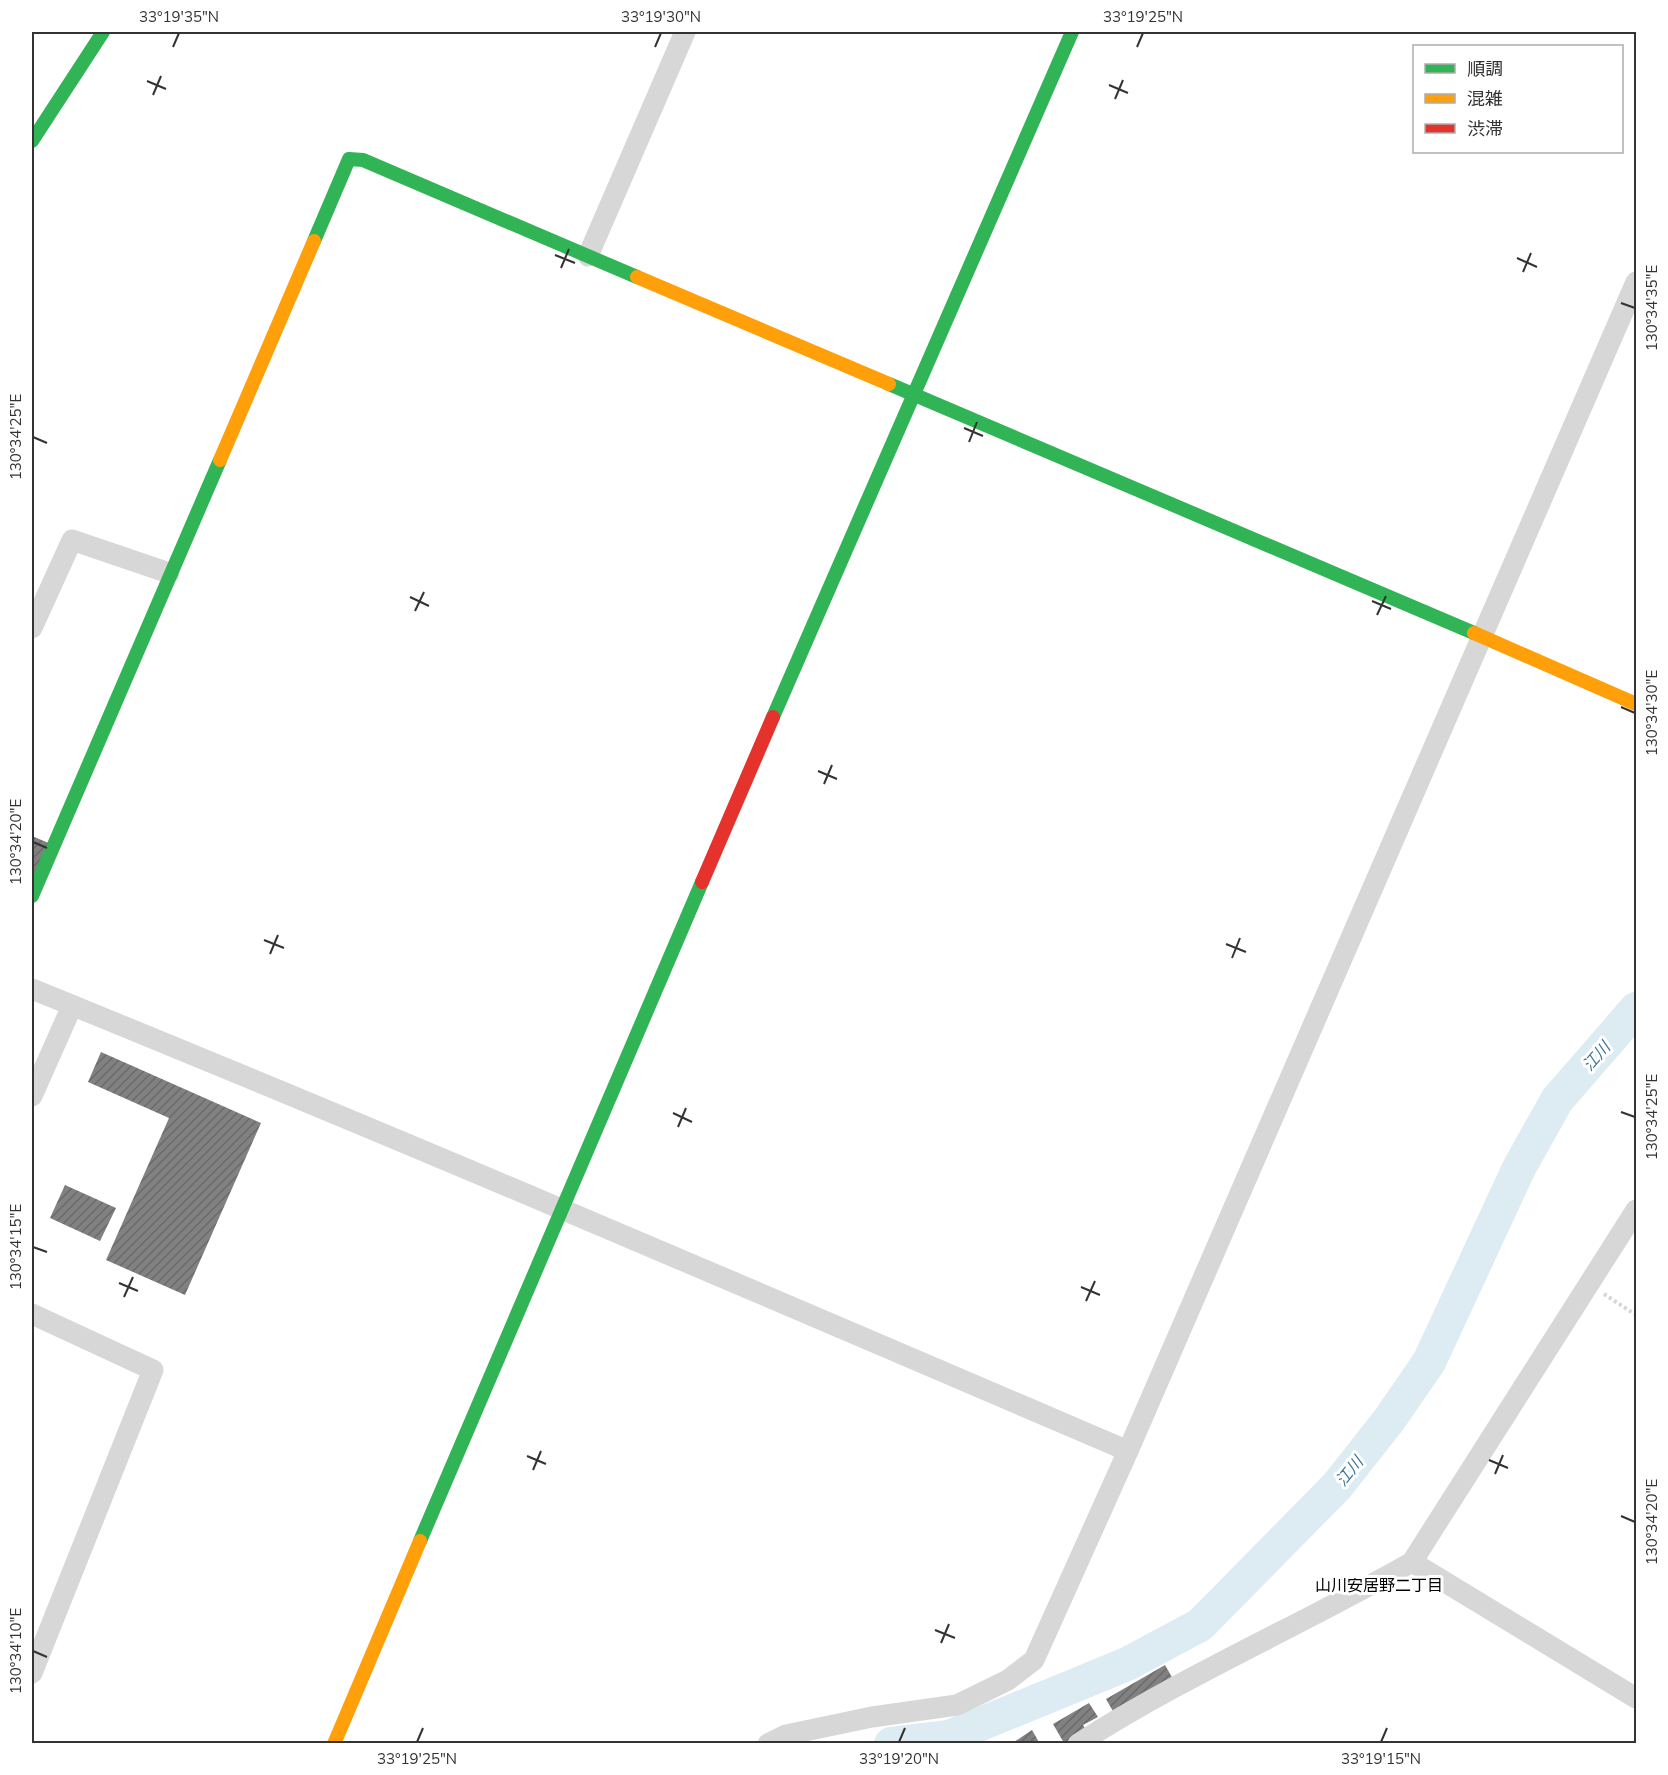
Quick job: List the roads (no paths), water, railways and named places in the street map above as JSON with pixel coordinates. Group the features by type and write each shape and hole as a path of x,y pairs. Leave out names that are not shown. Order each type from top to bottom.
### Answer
{"street":[{"path":"32,141 103,32"},
{"path":"588,256 685,32"},
{"path":"334,1743 911,395 1072,32"},
{"path":"32,896 349,159 363,160 1482,636 1636,704"},
{"path":"768,1743 786,1735 872,1717 957,1705 1008,1680 1034,1660 1128,1451 1636,282"},
{"path":"32,628 72,540 169,573"},
{"path":"32,989 562,1208 1128,1451"},
{"path":"32,1096 72,1006"},
{"path":"1078,1743 1239,1652 1366,1589 1413,1562 1636,1210"},
{"path":"32,1314 153,1370 32,1674"},
{"path":"1413,1562 1636,1698"}],"waterway":[{"name":"江川","path":"891,1744 949,1737 1127,1664 1200,1625 1337,1486 1389,1420 1429,1362 1519,1168 1557,1100 1636,1009"}],"district":[{"name":"山川安居野二丁目","path":"1379,1585"}]}
